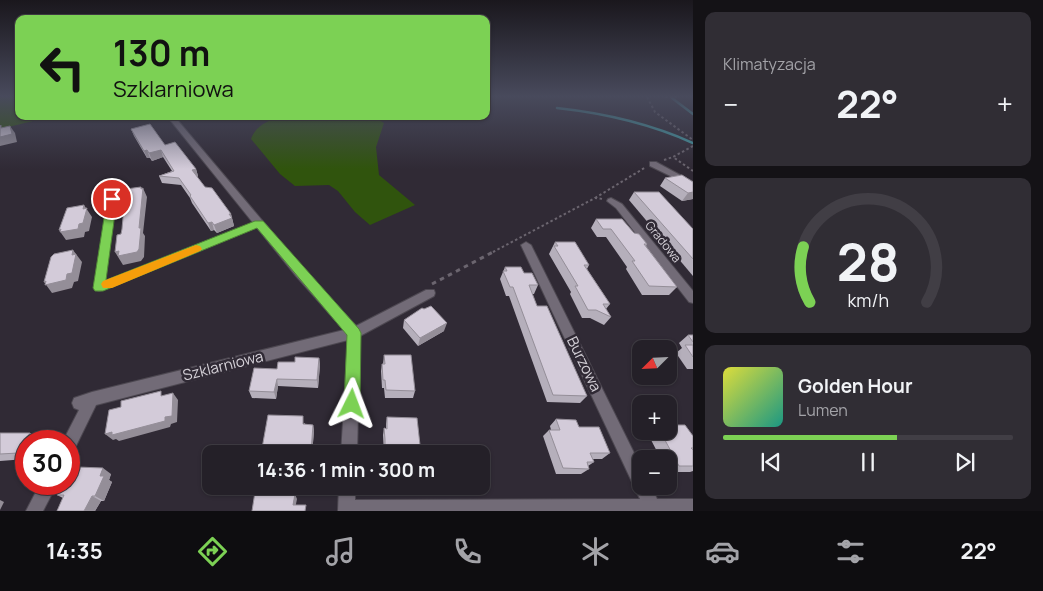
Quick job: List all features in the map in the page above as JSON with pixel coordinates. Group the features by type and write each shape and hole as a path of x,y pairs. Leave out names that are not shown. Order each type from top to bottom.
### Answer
{"street":[{"path":"174,121 354,333 349,445"},
{"path":"653,164 693,185"},
{"name":"Gradowa","path":"611,201 619,206 693,299"},
{"name":"Burzowa","path":"526,245 632,464"},
{"name":"Szklarniowa","path":"74,430 85,401 354,333 429,290"},
{"path":"34,511 42,495"},
{"path":"347,495 346,510 693,506"},
{"name":"Burzowa","path":"647,495 652,506"}],"lane":[{"path":"112,199 99,288 259,223"}],"path":[{"path":"667,121 693,140"},
{"path":"429,290 653,164 693,146"},
{"path":"672,157 693,172"},
{"path":"595,198 611,201"}],"green space":[{"path":"0,121 34,121 0,129"},
{"path":"270,121 380,121 384,123 376,147 379,175 415,205 370,225 355,212 338,191 329,185 295,186 280,174 251,139 256,130"}],"building":[{"path":"150,124 165,145 175,142 196,169 192,170 205,187 212,188 232,218 214,225 212,222 208,223 179,178 159,176 174,171 161,150 149,153 147,150 144,151 131,129"},
{"path":"1,125 1,128 10,126 12,134 0,137"},
{"path":"682,175 693,182 693,192 688,193 665,178"},
{"path":"141,187 141,189 143,188 139,249 137,252 118,256 119,251 115,252 117,235 121,234 122,229 124,206 120,207 122,194 126,193 126,189"},
{"path":"634,192 659,192 693,229 693,259"},
{"path":"84,205 83,209 87,208 83,223 79,224 78,229 60,232 61,229 59,230 67,208"},
{"path":"596,219 622,219 634,233 639,234 647,244 644,244 677,287 649,286 632,261 635,261 611,229 603,229"},
{"path":"555,242 575,242 589,265 584,265 610,304 603,304 611,317 596,310 588,310 575,286 578,286 554,246 558,246"},
{"path":"73,250 72,255 76,254 72,273 67,274 66,280 45,285 46,281 44,282 51,257 54,254"},
{"path":"505,267 521,267 524,273 532,273 538,285 529,285 537,306 547,306 587,396 553,395 513,287 510,287 503,271 507,271"},
{"path":"431,306 447,323 420,338 404,320 422,308"},
{"path":"688,335 693,335 693,342"},
{"path":"685,345 693,345 693,357"},
{"path":"384,355 411,355 415,391 386,390 382,364 385,364"},
{"path":"295,357 319,358 317,380 277,379 274,392 249,391 254,368 277,369 278,362 295,362"},
{"path":"161,391 161,396 173,393 172,416 165,417 165,421 112,435 112,432 105,434 109,410 121,407 121,401"},
{"path":"268,415 303,416 303,424 313,425 312,445 263,445"},
{"path":"387,417 417,418 420,445 385,445 384,428 387,429"},
{"path":"556,419 576,420 579,427 599,427 610,453 590,453 594,462 587,462 589,469 563,468 549,430 560,430"},
{"path":"677,425 685,425 693,436 693,448 691,448 693,450 693,466 679,466 677,462 677,450 670,450 665,440 677,440"},
{"path":"0,433 15,433 15,453 0,454"},
{"path":"80,467 103,468 100,476 104,476 95,496 92,496 84,511 57,511 64,495 80,495"},
{"path":"255,495 295,495 293,505 306,505 305,511 252,511"}],"waterway":[{"path":"629,121 660,130 693,143"}],"slow traffic":[{"path":"107,284 196,249"}],"route":[{"path":"112,199 99,288 259,223 300,273 354,333 352,404"}]}
